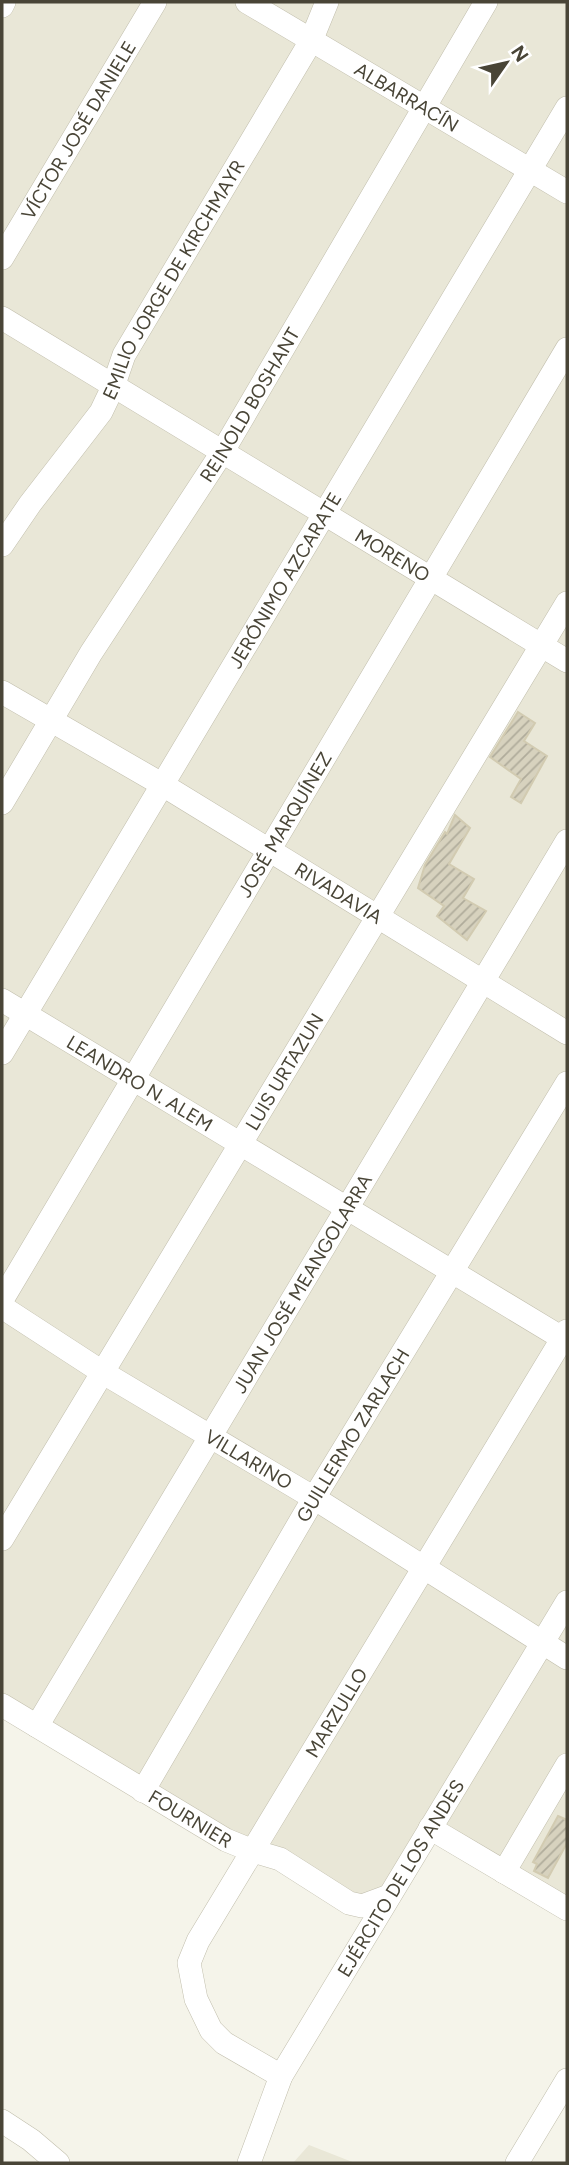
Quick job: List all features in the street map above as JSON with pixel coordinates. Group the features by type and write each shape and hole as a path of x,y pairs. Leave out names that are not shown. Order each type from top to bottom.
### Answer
{"street":[{"name":"VÍCTOR JOSÉ DANIELE","path":"2,257 155,2"},
{"name":"ALBARRACÍN","path":"247,2 567,192"},
{"name":"EMILIO JORGE DE KIRCHMAYR","path":"2,545 101,412 124,355 312,41 327,2"},
{"name":"REINOLD BOSHANT","path":"2,803 91,653 223,451 485,2"},
{"name":"JERÓNIMO AZCARATE","path":"2,1052 567,108"},
{"name":"MORENO","path":"6,329 223,451 567,660"},
{"name":"JOSÉ MARQUÍNEZ","path":"2,1300 567,349"},
{"name":"LUIS URTAZUN","path":"2,1539 567,603"},
{"name":"RIVADAVIA","path":"2,692 163,785 567,1033"},
{"name":"JUAN JOSÉ MEANGOLARRA","path":"37,1726 567,841"},
{"name":"LEANDRO N. ALEM","path":"2,1000 566,1337"},
{"name":"GUILLERMO ZARLACH","path":"143,1791 314,1499 567,1083"},
{"name":"VILLARINO","path":"2,1307 102,1372 314,1499 567,1658"},
{"name":"MARZULLO","path":"281,2076 224,2043 211,2030 196,1999 189,1963 198,1941 566,1337"},
{"name":"EJÉRCITO DE LOS ANDES","path":"249,2163 281,2076 567,1602"},
{"name":"FOURNIER","path":"2,1704 226,1840 280,1858 349,1903 362,1906 389,1896"},
{"path":"503,1872 567,1765"},
{"path":"430,1828 567,1909"},
{"path":"517,2163 567,2080"},
{"path":"2,2121 31,2140 58,2163"}],"shaded area":[{"path":"2,2 567,2 567,1909 430,1829 389,1896 362,1906 2,1705"},
{"path":"309,2145 355,2163 293,2163"}],"building":[{"path":"518,712 535,723 524,741 547,756 521,803 511,797 521,779 490,757"},
{"path":"455,815 470,828 449,864 474,879 463,898 486,911 467,940 437,916 444,906 418,888 425,865 445,832 447,834"},
{"path":"558,1816 567,1820 567,1843 548,1878 534,1871 537,1864 533,1862"}]}
